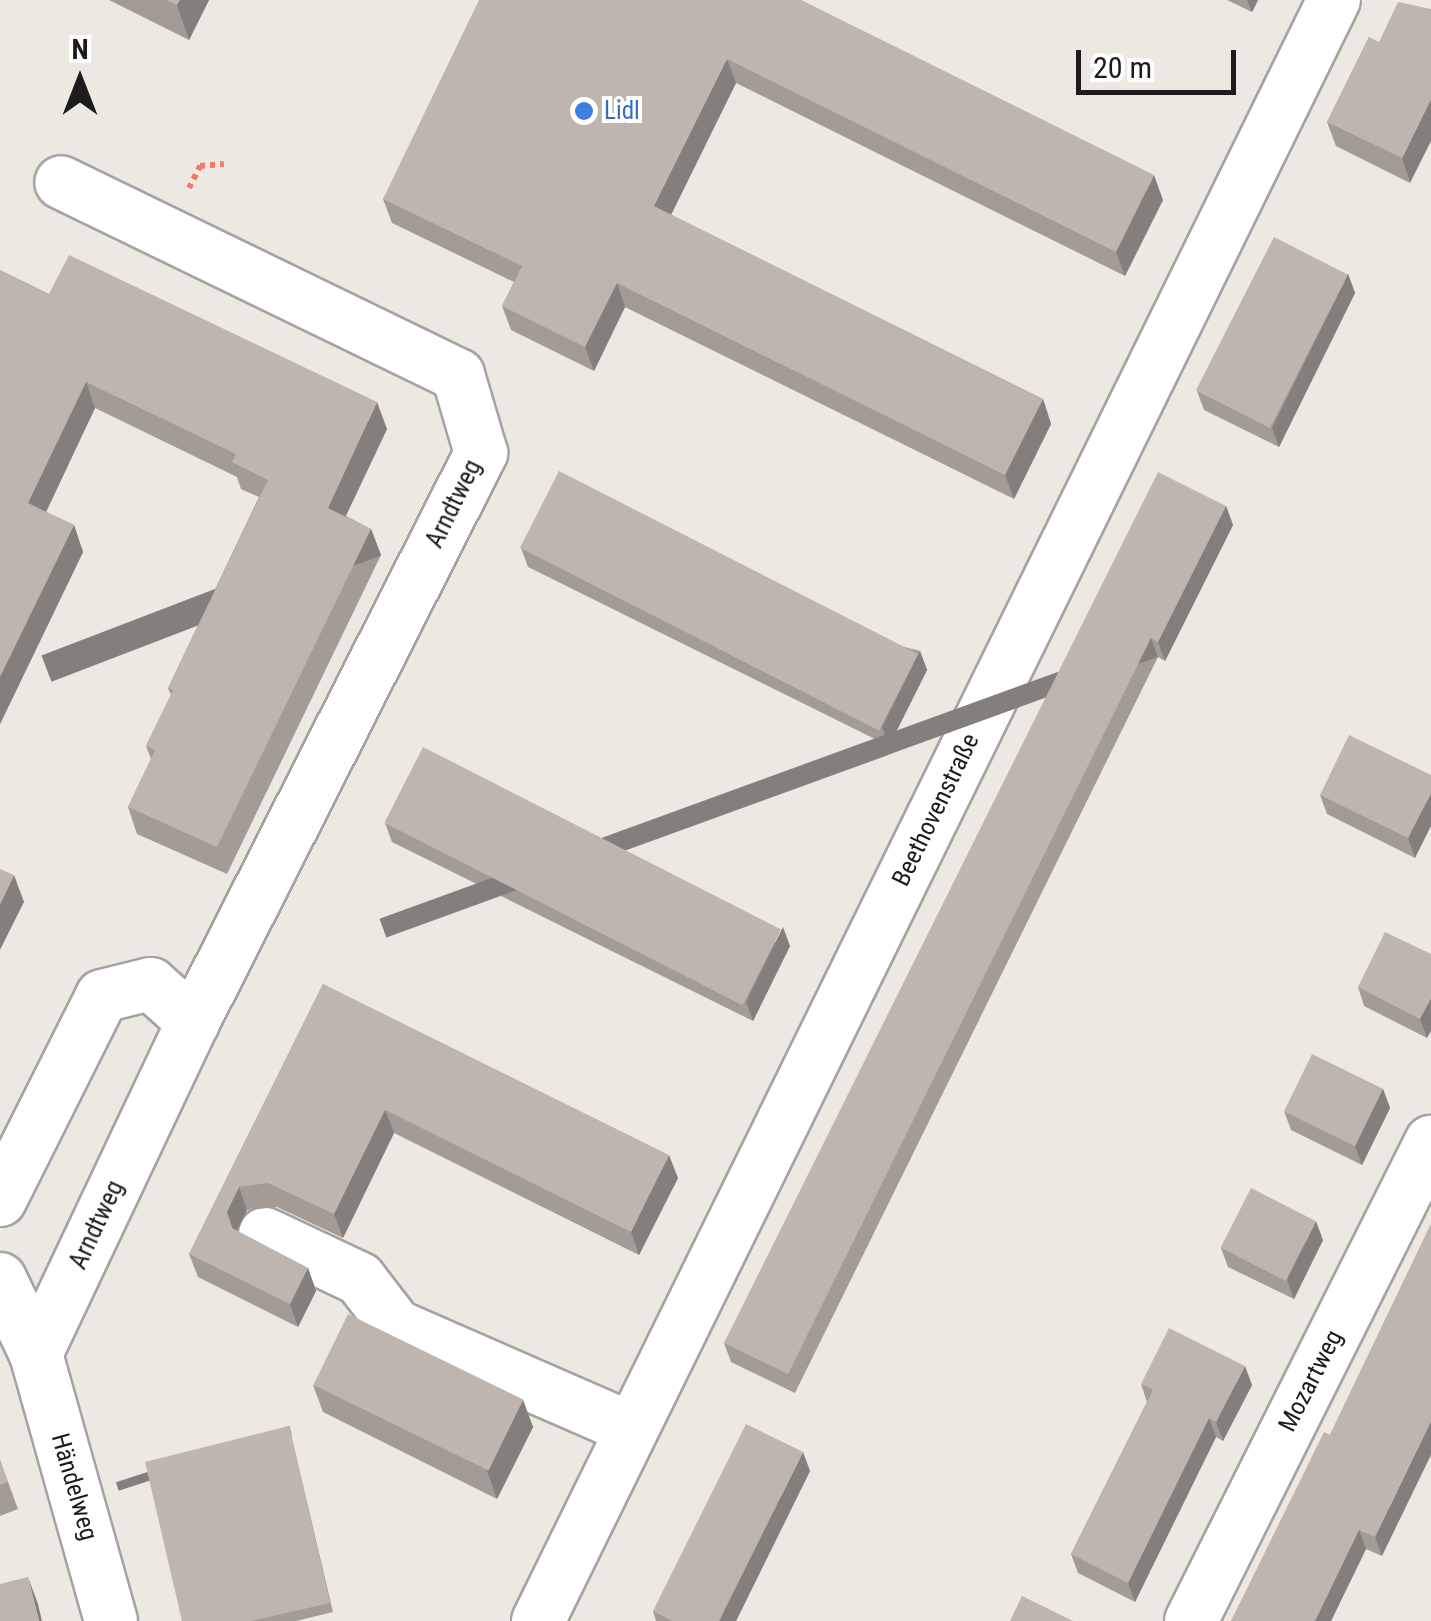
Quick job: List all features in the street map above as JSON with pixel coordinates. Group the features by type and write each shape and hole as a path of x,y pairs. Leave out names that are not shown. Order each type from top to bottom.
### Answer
{"street":[{"name":"Beethovenstraße","path":"538,1621 1334,0"},
{"name":"Arndtweg","path":"36,1354 193,1022 480,453 458,375 61,182"},
{"path":"0,1200 102,996 151,984 193,1022"},
{"name":"Mozartweg","path":"1192,1621 1431,1142"},
{"path":"266,1234 360,1279 396,1326 632,1429"},
{"path":"0,1280 36,1354"},
{"name":"Händelweg","path":"36,1354 111,1621"}],"building":[{"path":"479,0 801,0 1154,175 1116,252 727,59 654,206 1043,399 1005,475 617,283 585,347 502,306 522,266 383,199"},
{"path":"1398,2 1431,9 1431,99 1402,158 1327,122 1369,37 1379,42"},
{"path":"1274,237 1348,275 1270,428 1196,390"},
{"path":"69,255 377,402 328,508 371,529 217,847 128,807 155,750 146,746 173,690 168,688 268,480 232,462 236,454 86,382 28,503 74,525 0,677 0,270 49,294"},
{"path":"559,471 918,654 879,731 520,548"},
{"path":"1158,472 1226,506 1158,642 1151,638 788,1374 724,1343"},
{"path":"1349,735 1431,775 1431,793 1408,838 1320,795"},
{"path":"423,747 781,930 743,1005 384,823"},
{"path":"0,869 14,875 0,904"},
{"path":"1385,932 1431,954 1431,998 1420,1019 1358,987"},
{"path":"323,984 669,1155 631,1232 385,1110 334,1214 268,1183 239,1187 227,1212 232,1228 308,1268 290,1304 189,1254"},
{"path":"1312,1054 1383,1089 1355,1146 1284,1112"},
{"path":"1251,1188 1316,1221 1286,1281 1221,1248"},
{"path":"1431,1224 1431,1421 1375,1537 1359,1530 1315,1621 1231,1621 1324,1432 1330,1435"},
{"path":"348,1314 523,1399 489,1470 313,1385"},
{"path":"1169,1328 1245,1366 1216,1422 1209,1418 1128,1583 1071,1554 1153,1390 1141,1384"},
{"path":"746,1424 803,1452 719,1621 673,1621 653,1611"},
{"path":"289,1426 330,1603 251,1621 182,1621 145,1462"},
{"path":"0,1460 8,1482 0,1485"},
{"path":"28,1577 39,1621 0,1621 0,1584"},
{"path":"1022,1596 1073,1621 1010,1621"}],"place":[{"name":"Lidl","path":"584,111"}]}
